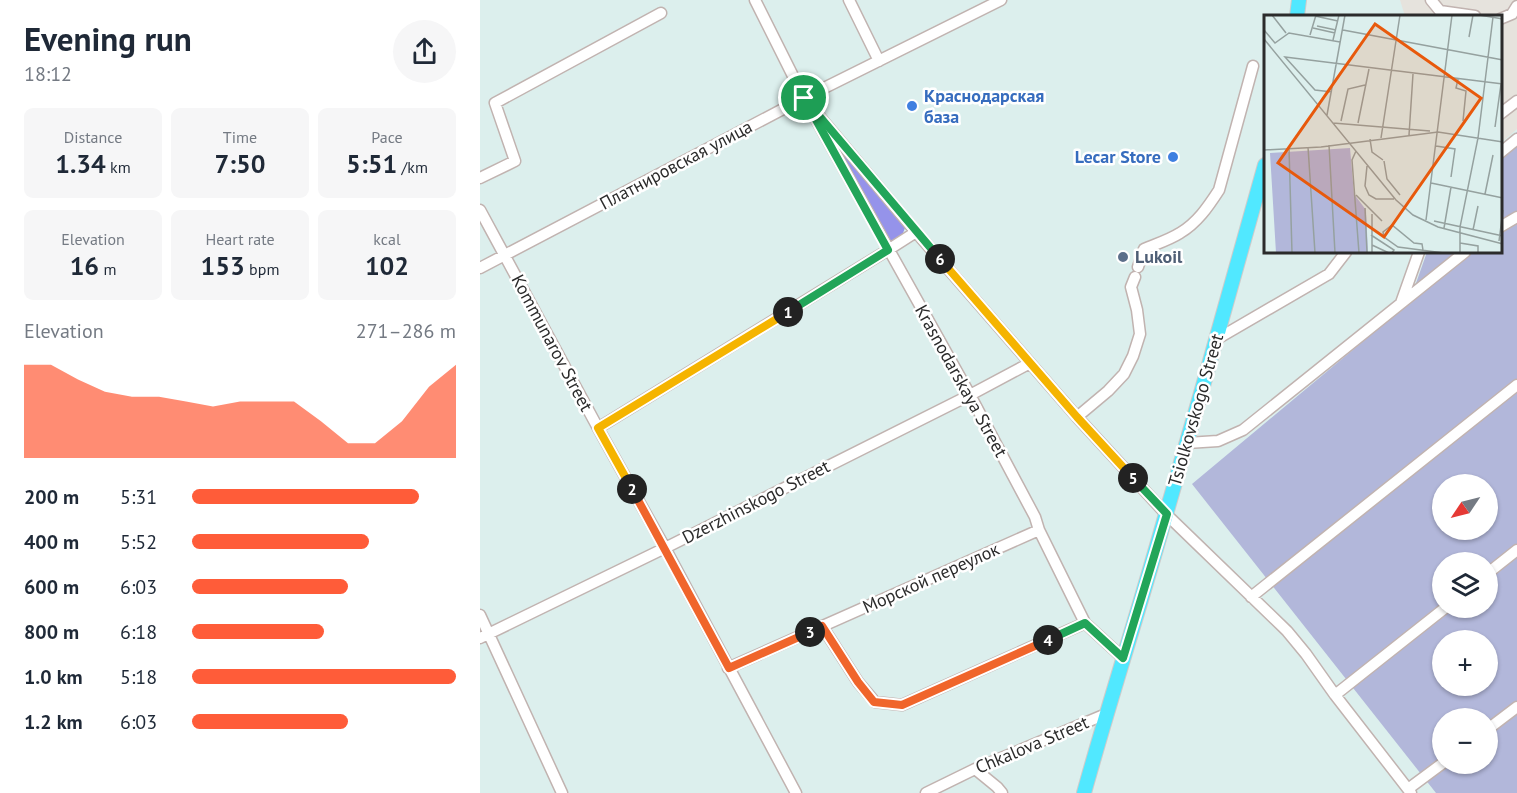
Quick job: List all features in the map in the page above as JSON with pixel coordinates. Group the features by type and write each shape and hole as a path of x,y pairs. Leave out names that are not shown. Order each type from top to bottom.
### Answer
{"main road":[{"path":"1297,15 1299,0"},
{"name":"Tsiolkovskogo Street","path":"1084,793 1167,514 1264,169"}],"street":[{"name":"Krasnodarskaya Street","path":"755,0 804,98 970,395 1035,517 1039,530 1085,623 1123,658"},
{"path":"849,0 879,61"},
{"name":"Платнировская улица","path":"480,268 804,98 1001,0"},
{"path":"1431,0 1440,11 1468,15"},
{"path":"1502,18 1512,14 1517,6"},
{"path":"480,178 515,161 495,102 661,13"},
{"path":"1077,417 1108,392 1124,374 1133,356 1140,334 1131,287 1144,249 1178,234 1194,223 1219,190 1253,66"},
{"name":"Krasnodarskaya Street","path":"804,98 916,232 1077,417 1167,514 1287,631 1410,791"},
{"path":"1502,112 1517,101"},
{"path":"1502,151 1517,139"},
{"name":"Kommunarov Street","path":"480,210 796,793"},
{"path":"1502,226 1517,217"},
{"path":"598,428 916,232"},
{"path":"1217,339 1329,274 1344,254"},
{"path":"1400,303 1418,254"},
{"path":"1187,443 1218,441 1243,430 1462,254"},
{"name":"Dzerzhinskogo Street","path":"484,636 665,548 1030,363"},
{"path":"1251,597 1517,385"},
{"name":"Морской переулок","path":"729,668 1039,530"},
{"path":"1498,565 1517,550"},
{"path":"480,615 484,636 562,793"},
{"path":"1335,695 1432,618"},
{"path":"822,626 858,682 874,702 902,705 1085,623"},
{"path":"1498,721 1517,707"},
{"name":"Chkalova Street","path":"926,793 975,768 1106,714"},
{"path":"975,768 1002,793"},
{"path":"1410,791 1432,772"}],"shaded area":[{"path":"1400,0 1517,0 1517,129 1502,142 1502,15 1405,15"},
{"path":"1517,132 1517,793 1436,793 1192,484 1409,303 1426,254 1502,254 1502,144"},
{"path":"830,136 907,223 901,238 890,244"}],"place":[{"name":"Краснодарская база","path":"912,106"},
{"name":"Lecar Store","path":"1173,157"},
{"name":"Lukoil","path":"1123,257"}],"route":[{"path":"804,98 916,232 1077,417 1167,514 1123,658 1085,623 902,705 874,702 858,682 822,626 729,668 598,428 888,250 804,98"}]}
